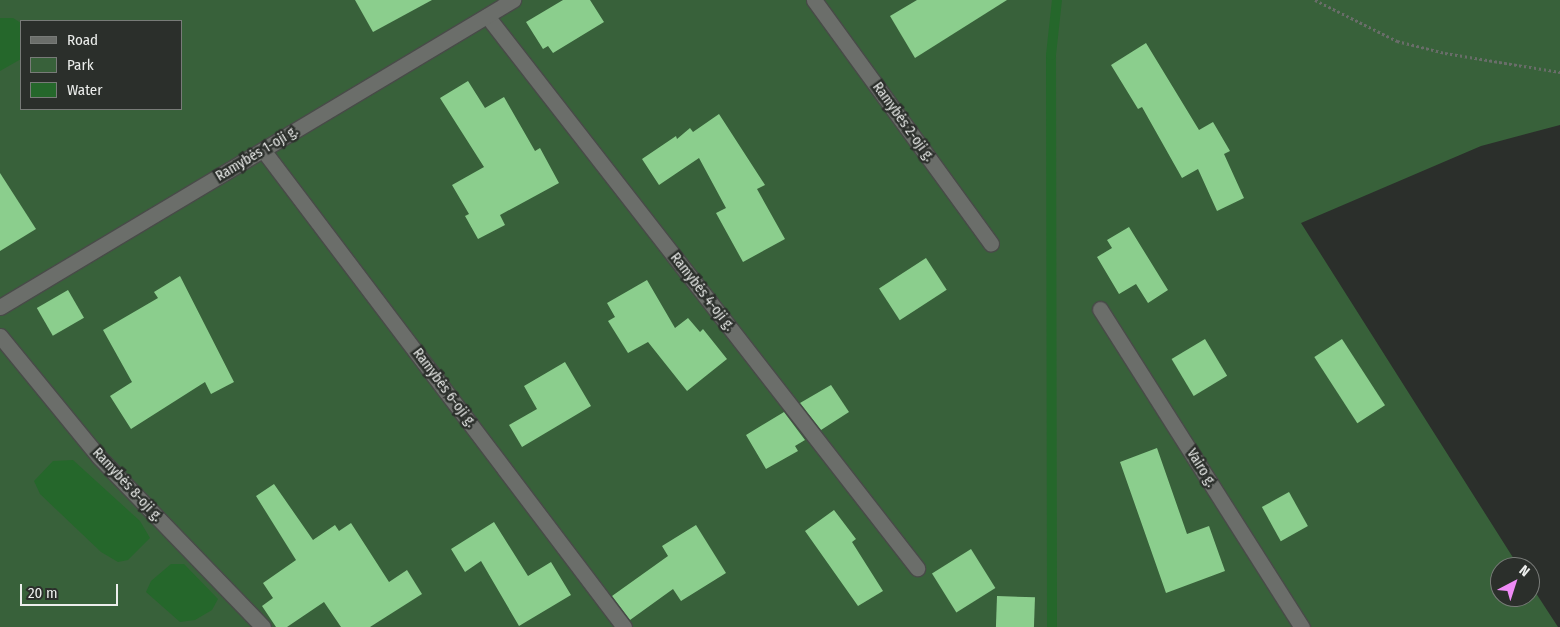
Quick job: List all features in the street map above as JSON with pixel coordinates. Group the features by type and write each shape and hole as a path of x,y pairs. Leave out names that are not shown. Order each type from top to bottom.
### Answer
{"street":[{"name":"Ramybės 1-oji g.","path":"0,307 513,0"},
{"name":"Ramybės 2-oji g.","path":"814,0 991,244"},
{"name":"Ramybės 4-oji g.","path":"487,16 917,568"},
{"name":"Ramybės 6-oji g.","path":"263,150 624,627"},
{"name":"Vairo g.","path":"1100,309 1302,627"},
{"name":"Ramybės 8-oji g.","path":"0,336 99,457 263,627"}],"path":[{"path":"1315,0 1397,41 1445,53 1560,72"}],"green space":[{"path":"0,0 1560,0 1560,125 1481,146 1301,223 1513,557 1490,557 1490,607 1540,607 1540,599 1558,627 0,627"}],"water":[{"path":"0,18 13,18 20,22 20,60 0,71"},
{"path":"73,460 140,521 150,538 128,560 118,562 101,552 40,494 34,481 53,461"},
{"path":"171,564 184,564 218,599 212,610 195,620 180,622 146,592 151,581"}],"building":[{"path":"355,0 432,0 373,32"},
{"path":"563,0 590,0 604,22 553,53 548,46 543,49 526,22"},
{"path":"917,0 1007,0 915,58 890,16"},
{"path":"1146,43 1199,130 1213,122 1230,151 1224,154 1244,198 1217,211 1198,169 1182,178 1142,107 1138,109 1111,65"},
{"path":"468,81 485,108 504,97 535,151 540,148 559,183 500,215 505,225 478,239 465,216 469,214 452,185 484,167 440,98"},
{"path":"719,114 765,185 757,189 785,239 743,262 716,213 726,208 699,158 659,185 642,159 676,136 677,139 690,128 693,132"},
{"path":"0,173 36,229 0,251"},
{"path":"1129,227 1168,290 1148,303 1136,284 1119,294 1097,257 1112,248 1107,240"},
{"path":"926,258 947,290 900,320 879,288"},
{"path":"180,276 234,382 211,394 205,382 131,429 110,396 132,382 103,330 158,298 154,292"},
{"path":"647,280 675,328 688,318 700,332 703,329 727,359 687,391 648,342 628,353 608,321 615,317 607,303"},
{"path":"68,290 84,318 53,336 37,308"},
{"path":"1205,339 1227,376 1194,396 1172,359"},
{"path":"1342,339 1385,405 1357,423 1314,357"},
{"path":"565,362 591,406 522,447 509,425 537,409 524,386"},
{"path":"831,385 849,412 821,430 800,403"},
{"path":"784,412 805,440 795,446 798,451 766,469 746,435"},
{"path":"1157,448 1187,534 1209,526 1225,571 1166,593 1120,462"},
{"path":"274,484 313,540 335,525 339,531 351,523 389,582 407,570 422,594 370,627 341,627 324,602 287,627 276,627 262,606 273,598 263,583 296,560 256,496"},
{"path":"1289,492 1308,526 1281,541 1262,507"},
{"path":"834,510 856,539 852,542 883,591 858,606 805,531"},
{"path":"494,522 528,576 551,562 571,595 519,626 481,561 465,572 451,549"},
{"path":"696,525 726,573 681,601 673,589 630,620 612,596 668,556 662,546"},
{"path":"971,549 995,588 956,612 932,573"},
{"path":"997,596 1035,597 1034,627 996,627"}],"waterway":[{"path":"1052,627 1051,55 1057,0"}]}
